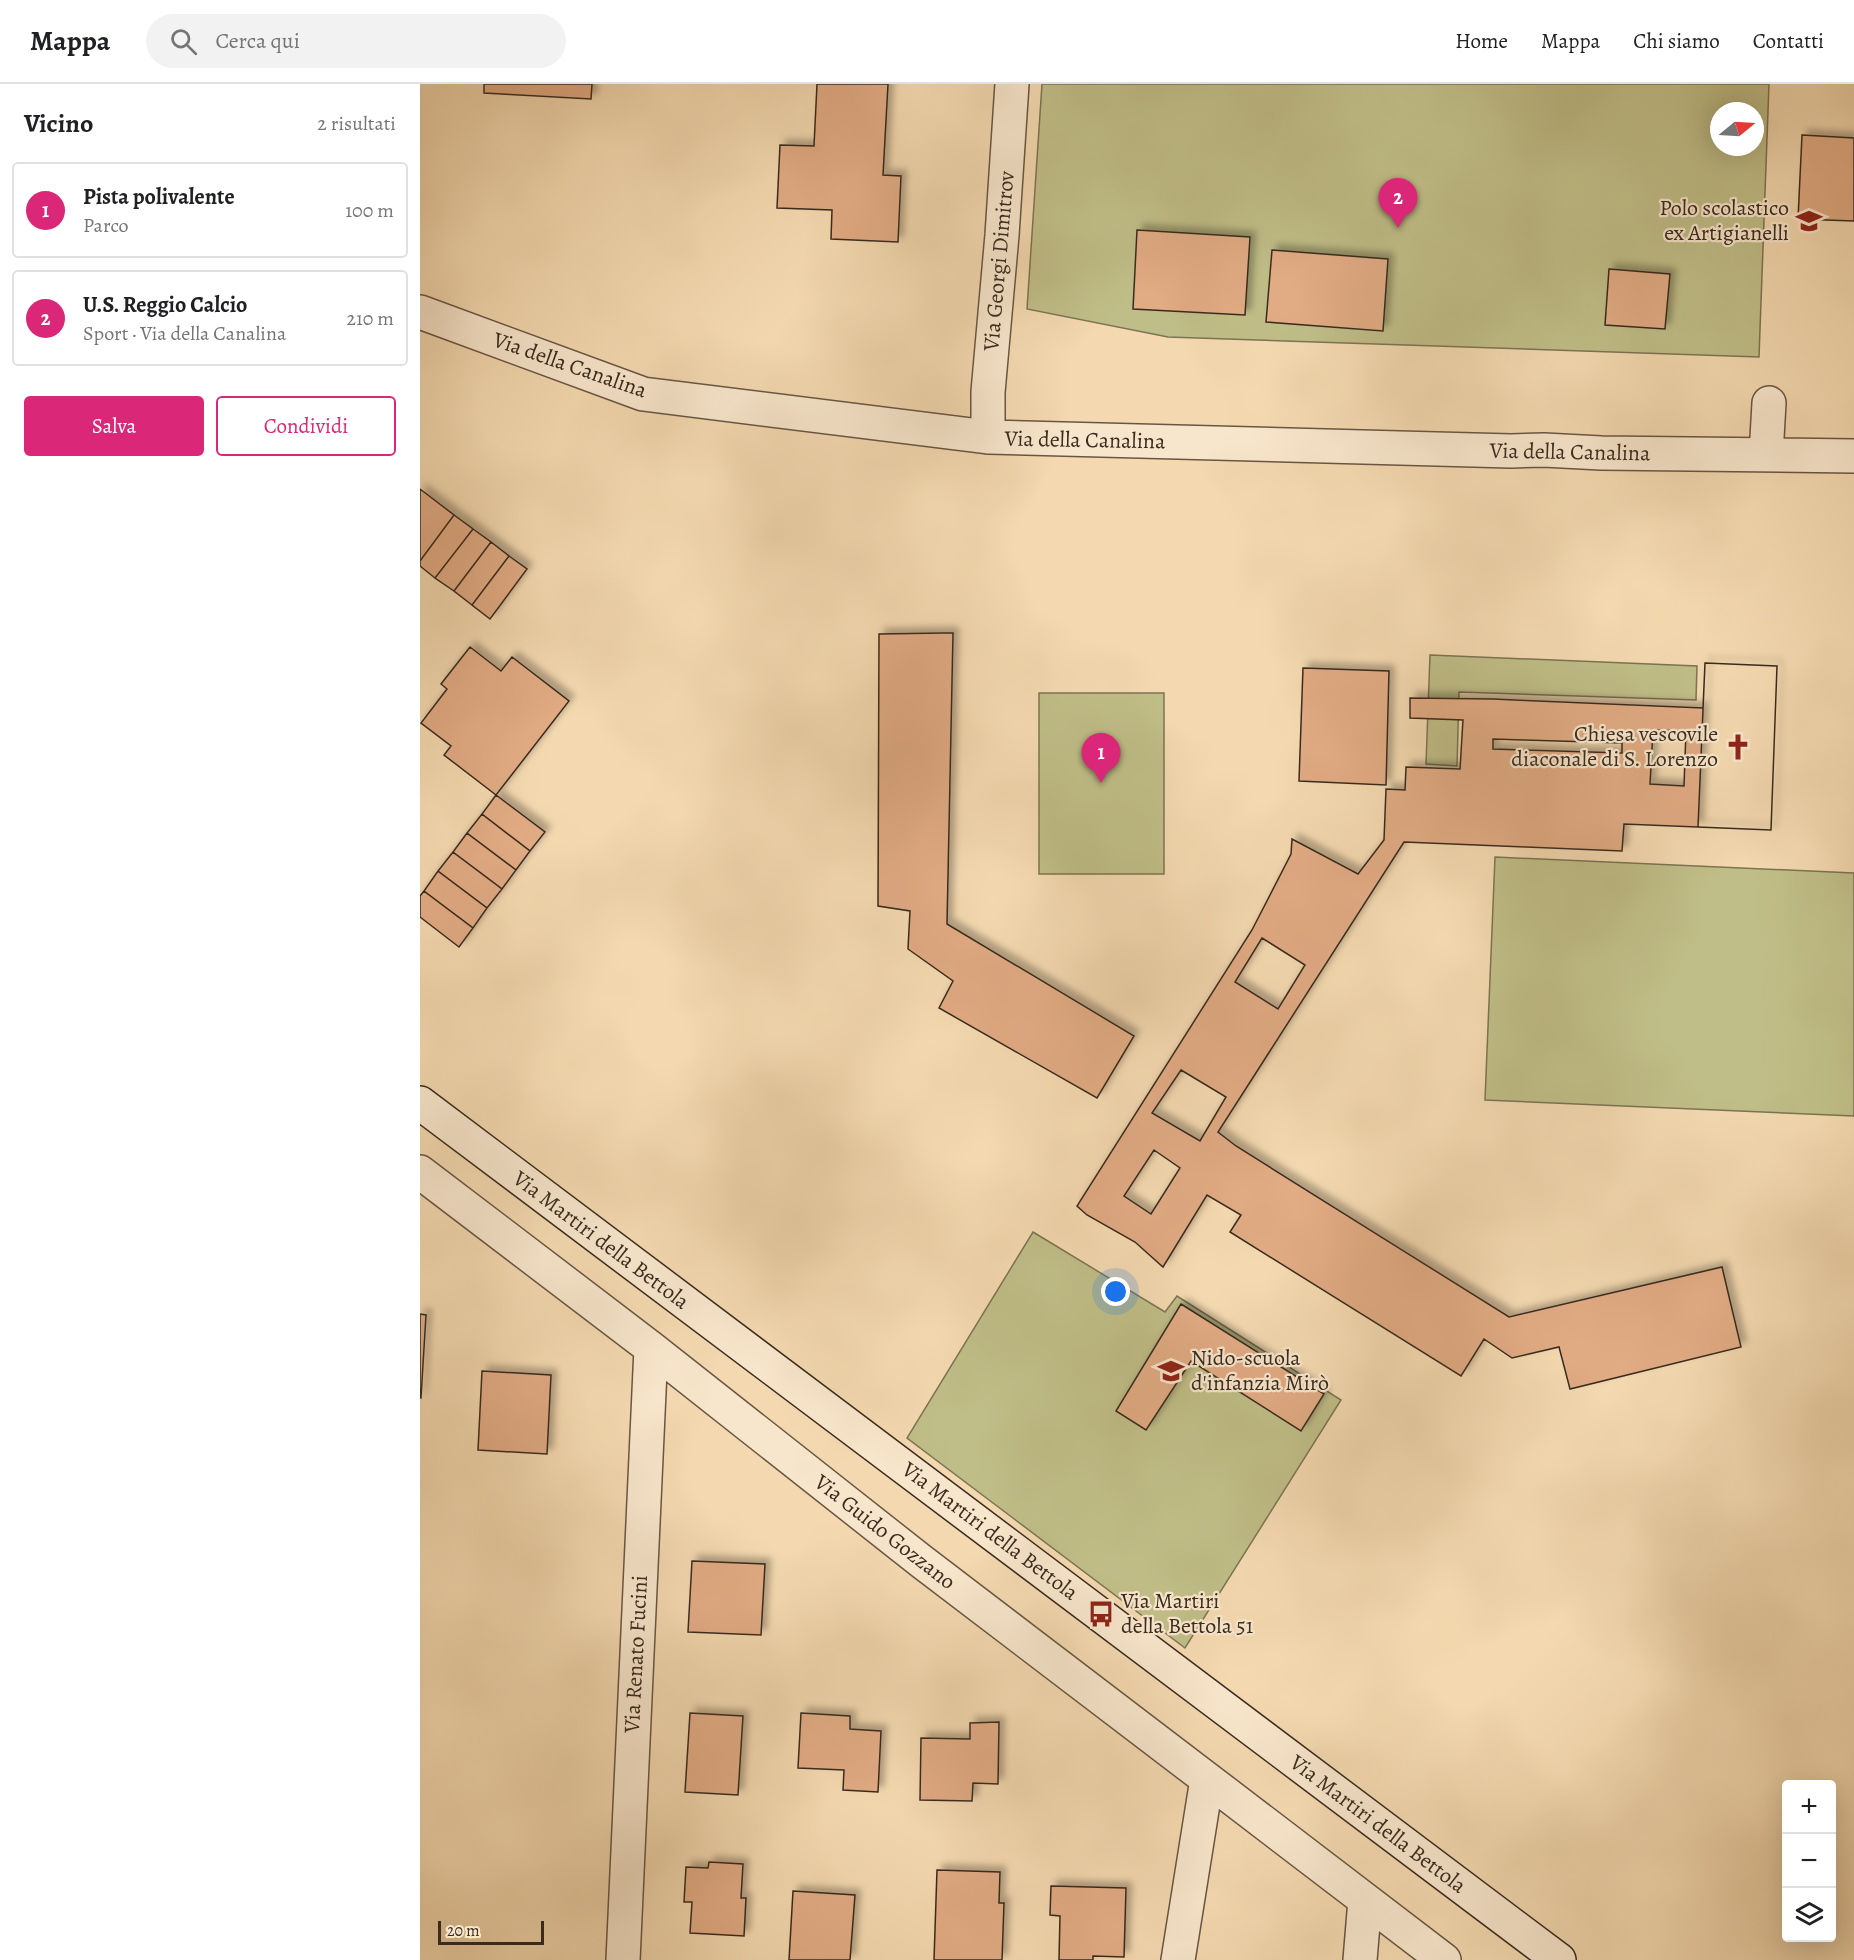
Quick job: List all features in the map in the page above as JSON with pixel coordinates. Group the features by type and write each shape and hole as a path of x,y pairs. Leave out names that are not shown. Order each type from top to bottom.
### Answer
{"street":[{"name":"Via Georgi Dimitrov","path":"988,438 988,392 1012,84"},
{"name":"Via della Canalina","path":"420,312 643,394 988,438 1601,453 1854,456"},
{"path":"1766,455 1769,403"},
{"name":"Via Martiri della Bettola","path":"420,1103 1559,1960"},
{"name":"Via Guido Gozzano","path":"420,1172 651,1348 921,1561 1444,1960"},
{"name":"Via Renato Fucini","path":"623,1960 651,1348"},
{"path":"1178,1960 1207,1779"},
{"path":"1360,1960 1365,1900"}],"shaded area":[{"path":"1042,84 1769,84 1759,357 1168,337 1027,309"},
{"path":"1430,655 1697,666 1696,700 1459,692 1457,766 1426,764"},
{"path":"1039,693 1164,693 1164,874 1039,874"},
{"path":"1495,857 1854,873 1854,1116 1485,1100"},
{"path":"1033,1232 1165,1312 1177,1296 1341,1400 1185,1648 907,1438"}],"building":[{"path":"484,84 592,84 591,99 484,93"},
{"path":"817,84 888,84 883,175 901,176 898,242 831,239 832,210 777,208 780,145 814,146"},
{"path":"1802,135 1854,138 1854,221 1798,219"},
{"path":"1137,230 1250,237 1245,315 1133,309"},
{"path":"1272,250 1388,259 1383,331 1266,322"},
{"path":"1609,269 1670,274 1665,329 1605,325"},
{"path":"420,489 454,515 420,561"},
{"path":"454,515 473,529 435,578 420,566 420,561"},
{"path":"473,529 491,542 454,591 435,578"},
{"path":"491,542 509,556 472,605 454,591"},
{"path":"509,556 527,569 490,619 472,605"},
{"path":"953,633 947,924 1134,1036 1097,1098 939,1008 953,981 908,949 910,911 878,906 879,634"},
{"path":"470,647 501,671 512,657 569,701 496,795 444,755 451,746 421,723 447,689 441,684"},
{"path":"1705,663 1777,666 1771,830 1624,824 1622,851 1404,842 1218,1132 1236,1146 1509,1317 1722,1267 1741,1347 1570,1389 1559,1347 1512,1358 1484,1339 1461,1376 1230,1232 1241,1215 1207,1195 1163,1267 1135,1242 1087,1215 1077,1206 1252,930 1291,854 1292,839 1358,874 1384,840 1386,789 1405,790 1406,767 1460,769 1463,720 1410,718 1410,698 1493,699 1703,708","holes":["1653,730 1686,731 1684,786 1650,784","1493,739 1622,743 1622,753 1493,749","1262,938 1305,965 1278,1009 1235,982","1181,1070 1226,1097 1200,1141 1152,1113","1154,1150 1180,1168 1151,1214 1124,1196"]},
{"name":"Chiesa vescovile diaconale di S. Lorenzo","path":"1705,663 1777,666 1771,830 1698,827"},
{"path":"1303,668 1389,671 1386,785 1299,781"},
{"path":"496,795 545,832 530,851 482,814"},
{"path":"482,814 530,851 516,870 467,833"},
{"path":"467,833 516,870 502,889 453,852"},
{"path":"453,852 502,889 487,908 438,871"},
{"path":"438,871 487,908 473,928 424,891"},
{"path":"424,891 473,928 459,947 420,917 420,896"},
{"path":"1181,1304 1324,1394 1301,1431 1191,1361 1146,1430 1116,1411"},
{"path":"420,1314 426,1315 421,1398 420,1398"},
{"path":"482,1371 551,1375 547,1454 478,1450"},
{"path":"692,1561 765,1564 761,1635 688,1632"},
{"path":"690,1713 743,1716 738,1795 685,1792"},
{"path":"801,1713 850,1716 850,1729 881,1731 878,1792 843,1790 844,1770 798,1768"},
{"path":"999,1722 998,1784 973,1783 972,1801 920,1800 921,1738 970,1739 970,1723"},
{"path":"709,1862 743,1864 741,1898 746,1898 744,1936 690,1933 692,1902 684,1902 686,1867 708,1868"},
{"path":"937,1870 1000,1872 999,1903 1004,1903 1002,1960 934,1960"},
{"path":"1051,1886 1126,1888 1124,1957 1093,1956 1093,1960 1059,1960 1060,1916 1050,1915"},
{"path":"793,1891 855,1895 850,1960 789,1960"}],"place":[{"name":"Polo scolastico ex Artigianelli","path":"1809,221"},
{"name":"U.S. Reggio Calcio","path":"1398,228"},
{"name":"Chiesa vescovile diaconale di S. Lorenzo","path":"1738,747"},
{"name":"Pista polivalente","path":"1101,783"},
{"name":"Nido-scuola d'infanzia Mirò","path":"1171,1371"},
{"name":"Via Martiri della Bettola 51","path":"1101,1614"}]}
